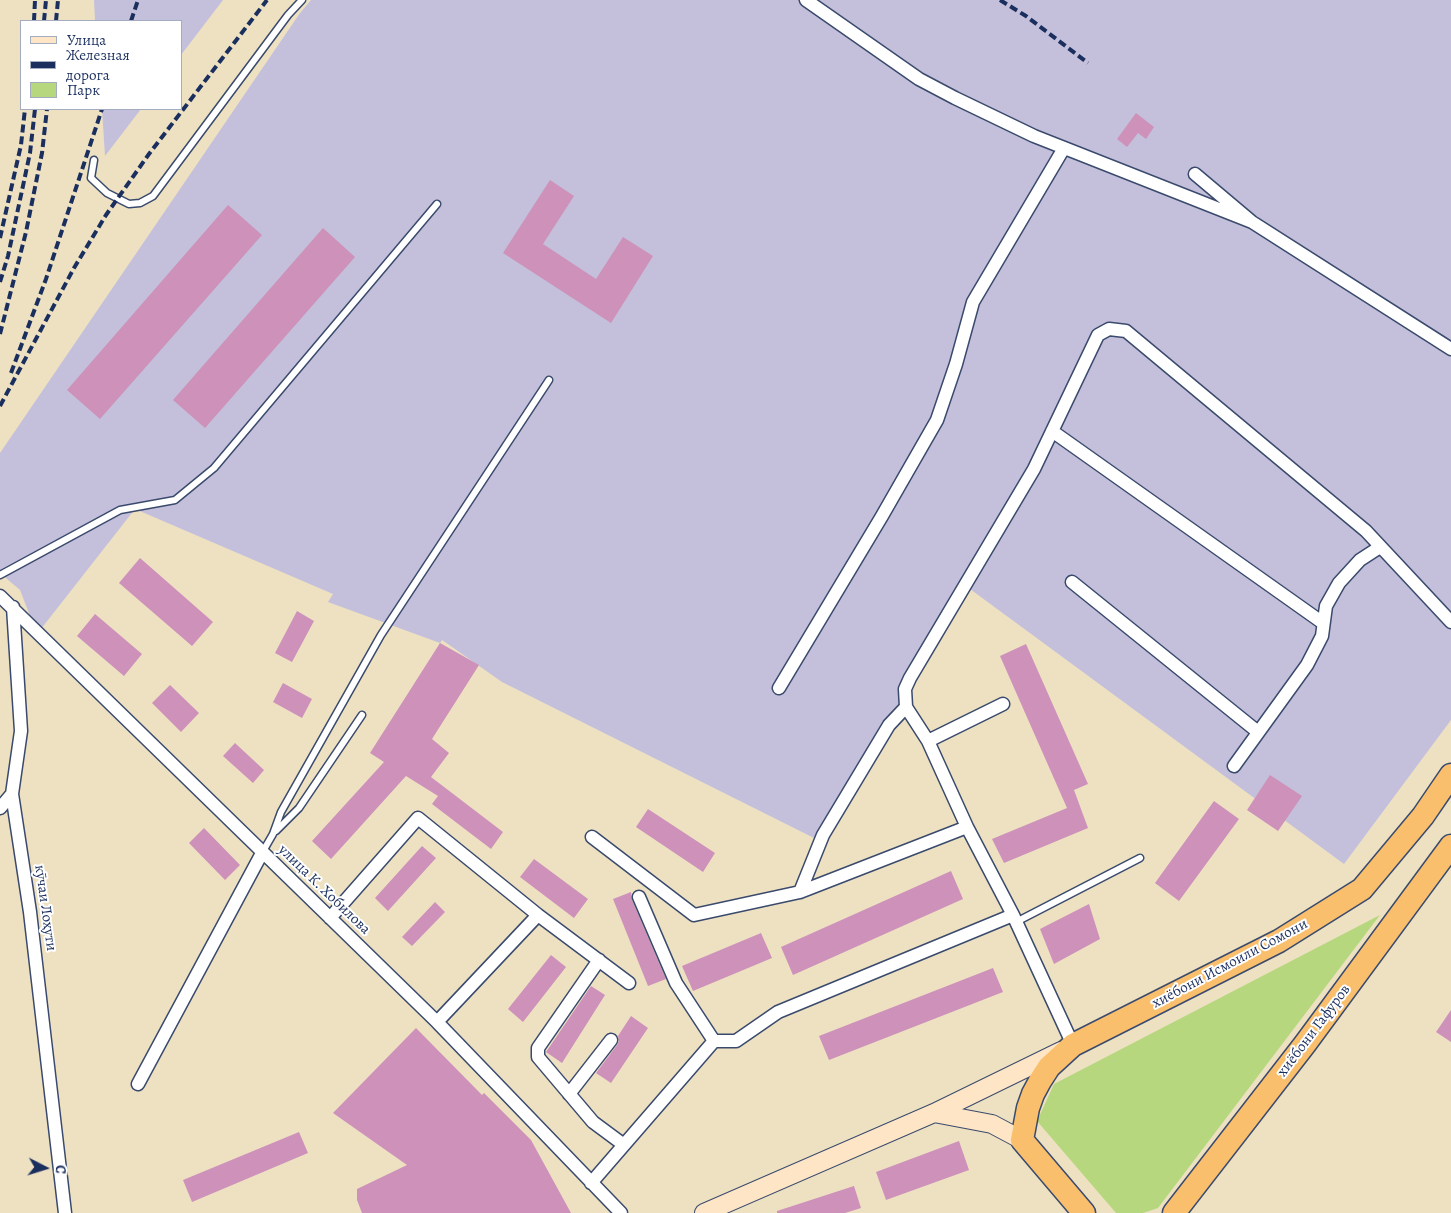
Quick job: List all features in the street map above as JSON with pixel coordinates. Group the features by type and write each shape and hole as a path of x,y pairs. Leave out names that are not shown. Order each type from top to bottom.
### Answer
{"highway":[{"name":"хиёбони Исмоили Сомони","path":"1022,1140 1032,1094 1050,1068 1073,1045 1279,941 1362,889 1423,816 1451,775"},
{"name":"хиёбони Гафуров","path":"1180,1211 1451,846"},
{"path":"1022,1140 1084,1213"}],"street":[{"path":"806,0 919,79 955,98 1034,136 1252,222"},
{"path":"779,688 937,420 956,364 973,302 1064,148"},
{"path":"1195,174 1252,222 1451,349"},
{"path":"704,1213 934,1113 1073,1045 1015,918 967,827 928,741 906,707 905,689 1034,469 1098,335 1109,329 1126,331 1366,531 1451,622"},
{"path":"1052,431 1323,623"},
{"path":"1234,766 1306,664 1322,636 1326,606 1339,584 1360,560 1380,547"},
{"path":"1072,582 1258,732"},
{"name":"улица К. Хобилова","path":"0,596 13,606 262,853 437,1022 621,1213"},
{"name":"кӯчаи Лоҳути","path":"13,606 21,731 12,794 30,912 65,1213"},
{"path":"928,741 1002,704"},
{"path":"800,892 823,835 889,725 906,707"},
{"path":"0,808 12,794"},
{"path":"330,918 418,818 538,915 629,983"},
{"path":"592,837 694,914 800,892 967,827"},
{"path":"138,1084 262,853"},
{"path":"639,897 676,984 714,1041"},
{"path":"437,1022 538,915"},
{"path":"591,1183 714,1041 736,1041 778,1012 1015,918"},
{"path":"599,960 538,1048 538,1057 593,1122 624,1145"},
{"path":"569,1094 611,1040"},
{"path":"934,1113 992,1124 1022,1140"}],"lane":[{"path":"94,160 90,178 107,193 129,204 140,203 153,196 288,15 302,0"},
{"path":"0,575 120,510 175,500 214,468 437,204"},
{"path":"262,853 273,834 282,812 381,634 549,380"},
{"path":"273,834 299,808 362,715"},
{"path":"1015,918 1140,858"}],"shaded area":[{"path":"94,0 223,0 182,54 182,20 95,20"},
{"path":"311,0 1451,0 1451,720 1344,864 970,589 820,841 502,682 442,640 440,643 328,602 333,594 135,509 37,634 20,590 0,573 0,453 300,13"},
{"path":"102,110 140,110 105,156"}],"green space":[{"path":"1380,915 1158,1208 1143,1213 1116,1213 1037,1121 1054,1084"}],"building":[{"path":"1136,113 1154,127 1146,139 1138,133 1127,147 1117,139"},
{"path":"550,180 574,196 543,244 596,279 623,237 653,256 611,323 503,253"},
{"path":"228,205 262,235 100,419 67,390"},
{"path":"323,228 355,257 205,428 173,400"},
{"path":"140,558 213,622 192,646 119,583"},
{"path":"297,611 314,621 292,662 275,653"},
{"path":"95,614 142,654 124,676 77,636"},
{"path":"440,643 479,665 432,739 449,753 431,777 503,832 491,849 432,804 438,796 406,776 331,859 312,841 384,762 370,753"},
{"path":"1026,644 1088,784 1074,790 1088,828 1004,863 992,839 1067,808 1000,656"},
{"path":"283,683 312,699 302,718 273,702"},
{"path":"170,685 199,713 181,732 152,703"},
{"path":"235,743 264,770 253,783 223,756"},
{"path":"1270,775 1302,796 1278,831 1247,810"},
{"path":"1214,801 1239,819 1179,901 1155,883"},
{"path":"648,809 715,853 703,872 636,827"},
{"path":"204,828 240,865 225,880 189,843"},
{"path":"422,846 436,858 388,911 375,898"},
{"path":"534,859 588,899 574,918 520,877"},
{"path":"951,871 963,899 793,975 781,947"},
{"path":"631,892 632,900 666,979 648,986 613,899"},
{"path":"435,902 445,912 412,946 402,937"},
{"path":"1089,904 1100,939 1054,964 1040,929"},
{"path":"761,933 772,958 693,991 682,966"},
{"path":"551,955 566,967 523,1022 508,1009"},
{"path":"993,968 1003,992 829,1060 819,1036"},
{"path":"591,986 605,995 562,1063 546,1052"},
{"path":"1451,1010 1451,1042 1436,1032"},
{"path":"631,1016 648,1028 611,1083 596,1073 617,1045 619,1041 618,1036"},
{"path":"416,1028 482,1095 484,1093 531,1140 571,1213 362,1213 357,1200 357,1189 407,1165 333,1113"},
{"path":"299,1132 308,1153 192,1202 183,1180"},
{"path":"959,1141 969,1170 886,1200 876,1172"},
{"path":"854,1186 861,1208 845,1213 777,1213 777,1211"}],"railway":[{"path":"34,20 35,0"},
{"path":"44,20 46,0"},
{"path":"56,20 58,0"},
{"path":"131,20 138,0"},
{"path":"0,406 74,268 106,215 149,154 267,0"},
{"path":"1000,0 1026,16 1088,63"},
{"path":"0,238 21,145 25,110"},
{"path":"0,282 8,256 30,153 35,110"},
{"path":"0,334 26,232 42,153 47,110"},
{"path":"11,373 46,279 102,110"}]}
